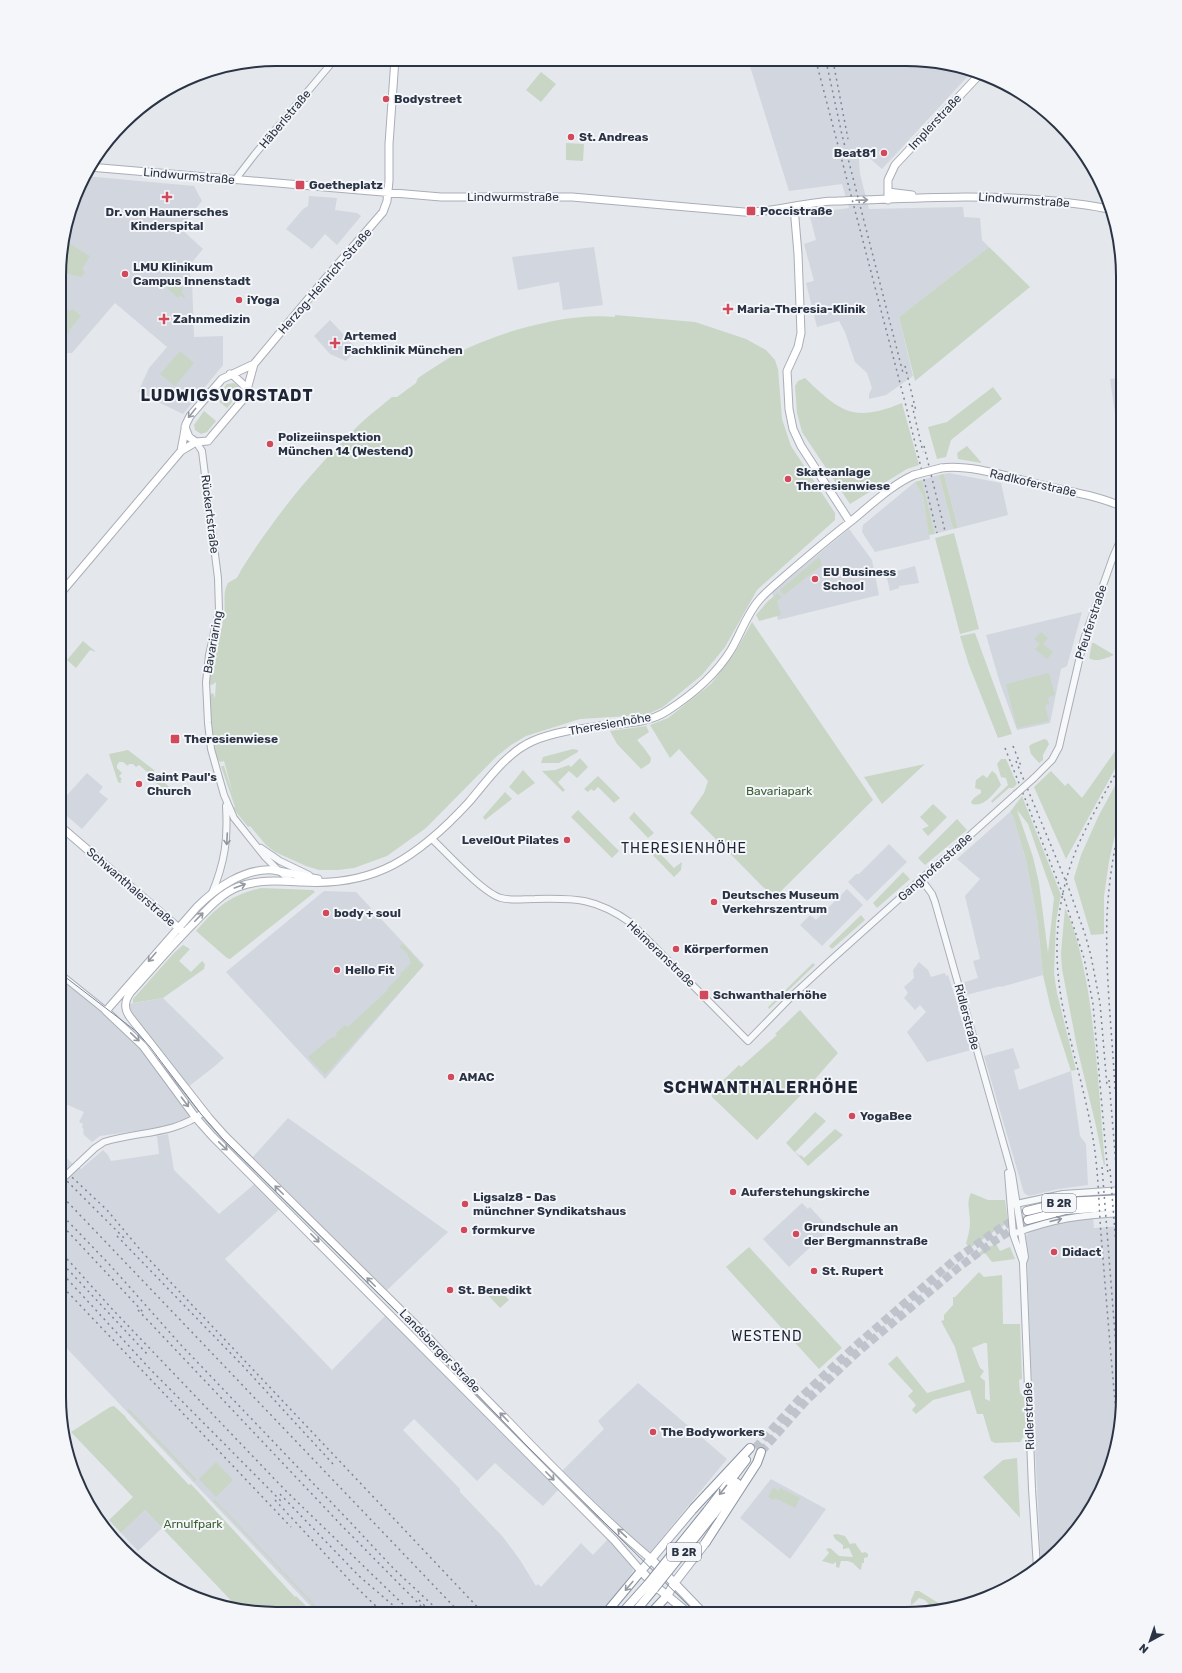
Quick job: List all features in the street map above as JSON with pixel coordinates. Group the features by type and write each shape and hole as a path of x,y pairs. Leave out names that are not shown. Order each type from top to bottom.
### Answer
{"main road":[{"name":"Herzog-Heinrich-Straße","path":"254,364 320,285 381,216 386,207 395,66"},
{"name":"Implerstraße","path":"888,194 888,180 891,171 976,78"},
{"name":"Lindwurmstraße","path":"96,168 441,197 572,197 751,212 888,194 936,197 1029,199 1088,205 1105,209"},
{"path":"794,207 798,254 801,325 799,342 790,362 786,377 787,398 796,437 811,464 850,522"},
{"path":"181,450 187,420 194,411 222,379 254,364"},
{"path":"66,587 181,450 196,442 208,441 245,397 254,364"},
{"path":"230,374 248,390"},
{"path":"185,427 189,437 196,442"},
{"name":"Radlkoferstraße","path":"850,522 902,481 914,475 951,467 982,471 1098,498 1116,504"},
{"name":"Theresienhöhe","path":"181,931 214,902 226,893 238,887 252,883 269,881 336,881 377,872 393,865 432,839 451,821 502,765 517,751 531,742 551,735 580,729 646,720 664,712 707,680 725,659 760,599 813,551 850,522"},
{"name":"Schwanthalerstraße","path":"66,831 181,931"},
{"name":"Theresienhöhe","path":"212,893 249,873 264,870 279,871 321,880 336,881"},
{"name":"Bavariaring","path":"181,931 212,893"},
{"path":"107,1010 181,931"},
{"name":"Landsberger Straße","path":"181,931 128,997 125,1009 135,1024 204,1112 236,1147 422,1331 528,1442 584,1498 675,1582 698,1607"},
{"name":"Landsberger Straße","path":"107,1010 139,1042 174,1086 196,1118 212,1136 614,1540 641,1571 681,1607"},
{"name":"B 2R","path":"1027,1211 1064,1202 1116,1198"},
{"name":"B 2R","path":"1028,1220 1116,1199"},
{"path":"611,1607 694,1508 755,1450"},
{"path":"657,1607 667,1596 675,1582 706,1542 757,1462 755,1450"},
{"name":"B 2R","path":"639,1607 669,1571 755,1450"},
{"name":"B 2R","path":"627,1607 710,1513"}],"street":[{"name":"Häberlstraße","path":"235,180 329,66"},
{"path":"202,451 208,441"},
{"name":"Rückertstraße","path":"196,442 202,451 218,578"},
{"name":"Pfeuferstraße","path":"1077,667 1090,619 1116,549"},
{"name":"Bavariaring","path":"218,578 220,615 209,655 206,682 211,749 217,775 234,818 251,840 279,871"},
{"name":"Ganghoferstraße","path":"748,1041 809,980 1034,778 1052,760 1059,747 1077,667"},
{"name":"Bavariaring","path":"212,893 223,865 226,847 226,800"},
{"name":"Heimeranstraße","path":"432,839 491,894 509,900 568,898 583,900 603,906 617,913 631,922 748,1041"},
{"name":"Bavariaring","path":"251,840 280,861 321,880"},
{"path":"269,881 276,876 279,871 281,867 280,861"},
{"path":"279,871 293,882"},
{"name":"Ridlerstraße","path":"921,879 932,894 935,902 1012,1174 1014,1205 1013,1234 1023,1263"},
{"path":"66,979 107,1010"},
{"path":"66,1175 104,1142 170,1129 190,1122 204,1112"},
{"path":"1014,1205 1062,1194 1116,1198"},
{"name":"Ridlerstraße","path":"1014,1205 1021,1231 1024,1257 1023,1263 1032,1489 1037,1562"},
{"path":"1013,1234 1062,1218 1116,1214"}],"shaded area":[{"path":"750,66 920,66 967,75 882,169 858,148 860,174 869,209 963,207 964,217 980,218 982,240 989,247 899,317 913,376 886,395 869,399 869,394 872,388 867,373 855,362 845,332 839,321 817,327 806,283 814,281 804,244 816,240 810,217 817,215 817,212 849,208 842,184 789,191"},
{"name":"LMU Klinikum Campus Innenstadt","path":"91,177 194,186 202,201 180,228 203,249 188,267 192,281 194,337 223,336 223,365 183,414 138,392 149,368 167,347 115,303 72,353 66,353 66,262 70,235 77,208"},
{"path":"309,196 337,198 335,210 357,213 361,216 337,245 325,234 312,249 286,229 303,209 308,206"},
{"path":"594,247 603,305 563,310 559,282 518,290 512,257"},
{"name":"Artemed Fachklinik München","path":"330,320 357,349 346,361 330,354 314,336"},
{"path":"1116,378 1116,420 1110,379"},
{"path":"949,473 1001,483 1008,515 958,528 944,474"},
{"path":"939,475 953,529 935,534 922,480"},
{"path":"915,482 923,496 930,539 875,552 862,532 863,525"},
{"path":"849,529 872,560 879,595 778,620 772,592"},
{"path":"915,566 919,583 899,586 899,588 890,591 886,574"},
{"path":"1082,612 1067,666 1061,669 1050,723 1017,730 1000,683 986,635"},
{"path":"87,773 103,787 99,792 108,799 82,829 67,816 66,817 66,796"},
{"path":"1010,812 1013,816 1026,860 1037,918 1043,975 966,995 962,983 978,978 973,961 980,959 965,896 980,879 957,859"},
{"path":"889,844 907,862 867,901 848,882 856,874 859,874"},
{"path":"847,889 863,905 822,946 800,925 810,915 816,920"},
{"path":"324,891 356,892 424,965 325,1079 226,972"},
{"path":"919,962 928,970 931,977 945,973 946,976 948,975 966,1038 968,1039 971,1050 927,1062 907,1032 926,1012 920,1005 915,1010 904,998 908,993 904,987 914,978 913,970"},
{"path":"66,983 99,1009 138,1044 191,1114 188,1119 164,1127 100,1136 92,1142 84,1135 84,1130 82,1127 83,1124 79,1122 84,1112 66,1104"},
{"path":"163,998 224,1058 188,1087 129,1011 129,1004"},
{"path":"1013,1048 1020,1068 1014,1070 1019,1090 1071,1071 1080,1136 1086,1144 1088,1185 1058,1189 1029,1196 1024,1193 984,1056"},
{"path":"288,1118 448,1232 385,1292 251,1159"},
{"path":"168,1134 174,1170 219,1214 257,1182 282,1207 225,1259 332,1370 387,1314 560,1488 543,1506 495,1463 477,1481 414,1419 403,1430 460,1489 460,1492 503,1537 520,1560 536,1586 538,1584 541,1587 581,1543 593,1555 608,1539 632,1564 633,1571 605,1607 311,1607 66,1347 66,1157 81,1169 103,1150 111,1161 159,1154 157,1136"},
{"name":"Grundschule an der Bergmannstraße","path":"802,1203 808,1209 810,1207 830,1229 789,1267 763,1239"},
{"path":"1093,1218 1094,1228 1116,1226 1116,1411 1112,1438 1105,1465 1088,1502 1073,1525 1041,1558 1026,1236 1030,1231 1062,1222"},
{"path":"638,1383 727,1459 646,1557 559,1474 604,1429 598,1421"},
{"path":"771,1479 826,1509 790,1559 740,1518"},
{"path":"145,1510 162,1528 138,1551 121,1533"}],"green space":[{"path":"541,72 556,84 541,102 526,90"},
{"path":"566,143 584,144 583,161 566,160"},
{"path":"69,243 90,256 82,269 85,272 81,277 66,273"},
{"path":"989,247 1030,287 915,381 899,317"},
{"path":"174,280 184,289 181,292 185,296 184,298 180,295 178,298 167,288"},
{"path":"66,309 70,311 73,309 81,316 69,330 69,334 66,332"},
{"name":"Theresienwiese","path":"615,315 695,322 746,339 766,350 775,360 778,369 782,419 791,446 835,513 835,520 757,590 725,647 702,675 663,707 646,715 580,719 526,736 511,745 496,757 426,828 387,856 354,868 319,870 306,866 275,852 266,845 250,826 248,827 233,808 235,807 221,766 224,766 233,794 224,761 220,762 217,757 213,741 210,698 211,694 213,693 215,698 216,682 212,685 209,684 209,682 224,614 225,594 228,583 237,577 266,532 322,463 367,417 392,397 397,397 416,383 418,378 454,355 511,332 554,321 596,316 615,317"},
{"path":"180,351 194,363 175,386 160,374"},
{"path":"805,378 828,399 849,411 859,413 872,412 902,403 919,465 907,469 850,504 802,432 797,413 795,386 798,381"},
{"path":"234,383 239,387 239,393 227,408 215,398 227,384"},
{"path":"993,387 1002,399 951,440 946,457 937,459 928,427 947,422"},
{"path":"204,411 216,421 207,432 201,434 195,430 194,425"},
{"path":"967,446 981,463 958,459 957,453"},
{"path":"944,474 958,528 953,529 939,475"},
{"path":"922,480 935,534 929,535 923,496 915,482"},
{"path":"954,533 979,629 960,634 935,538"},
{"path":"819,557 822,565 784,595 780,590"},
{"path":"778,593 782,597 777,601 781,615 759,621 756,615 768,601"},
{"name":"Bavariapark","path":"752,622 873,800 774,898 690,813 704,793 708,781 679,749 670,758 650,725 668,718 711,684 734,654"},
{"path":"1041,632 1048,638 1043,644 1053,652 1047,659 1035,649 1040,644 1034,639"},
{"path":"975,633 1012,734 998,738 969,665 960,636"},
{"path":"83,641 96,652 90,650 76,668 67,660"},
{"path":"1092,643 1114,655 1098,660 1089,658"},
{"path":"1049,673 1055,695 1048,697 1049,704 1045,705 1049,721 1017,728 1006,684"},
{"path":"646,726 649,732 637,740 651,758 650,763 641,769 617,744 610,731"},
{"path":"1044,739 1047,740 1049,744 1043,755 1043,760 1039,763 1031,754 1029,746"},
{"path":"573,749 578,750 578,752 559,763 541,763 543,757"},
{"path":"128,750 154,770 155,773 172,790 165,798 162,794 165,790 149,777 151,775 139,765 136,767 133,764 129,764 128,766 123,762 119,762 117,768 122,773 119,776 122,779 120,781 122,782 118,782 109,754"},
{"path":"1116,750 1116,767 1066,859 1034,787 1051,771 1065,786 1068,783 1082,798"},
{"path":"580,758 588,767 577,778 569,771 558,782 565,790 563,792 542,771 555,770 569,765 571,767"},
{"path":"1001,759 1006,759 1017,784 1013,788 1009,788 992,803 991,801 1008,785 1006,778 1001,777 997,764"},
{"path":"925,764 882,804 864,777"},
{"path":"523,770 535,783 518,795 509,787"},
{"path":"992,771 996,774 1001,785 985,801 972,804 971,802 974,798 981,793 981,790 975,788 976,780 983,775 987,778"},
{"path":"598,776 620,798 614,803 598,787 594,791 591,789 588,792 584,789"},
{"path":"1116,784 1116,831 1109,861 1104,896 1104,934 1091,935 1074,878 1081,855 1099,815"},
{"path":"505,792 512,799 485,820 483,817"},
{"path":"1022,796 1061,895 1056,921 1054,974 1057,993 1076,1070 1071,1071 1051,1009 1043,975 1037,918 1026,860 1013,816 1010,812","holes":["1017,810 1028,824 1054,898 1048,953 1039,883 1033,857"]},
{"path":"933,804 947,817 928,836 922,829 929,826 920,817"},
{"path":"578,810 619,851 612,858 571,817"},
{"path":"634,812 654,833 648,838 629,818"},
{"path":"957,819 967,830 925,865 918,858"},
{"path":"649,842 674,868 682,862 681,870 674,877 644,846"},
{"path":"903,872 910,879 877,908 873,903"},
{"path":"261,888 313,890 315,892 230,959 196,931 225,903 240,895"},
{"path":"1065,908 1082,959 1088,991 1096,1056 1104,1166 1077,1047 1062,969 1061,953"},
{"path":"861,915 865,920 832,949 829,946"},
{"path":"402,944 423,966 325,1075 308,1057 332,1037 334,1038 337,1035 336,1033 345,1025 348,1027 388,990 387,989 411,963 407,953 399,947"},
{"path":"183,945 190,949 179,961 191,972 202,961 205,964 204,969 163,998 133,1003 133,999"},
{"path":"813,963 815,965 769,1009 768,1007"},
{"path":"800,1010 838,1053 800,1096 757,1140 712,1097 711,1092 739,1065 741,1067 777,1035 775,1034"},
{"path":"815,1112 826,1121 795,1152 804,1158 835,1129 843,1135 808,1166 786,1143"},
{"path":"971,1193 988,1200 1005,1200 1008,1223 971,1247 966,1244 970,1228 968,1203"},
{"path":"996,1244 1000,1251 1010,1247 1015,1259 992,1262 985,1253 976,1258 974,1256 986,1248"},
{"path":"749,1247 842,1348 819,1369 726,1267"},
{"path":"979,1272 984,1277 1002,1275 1003,1324 1020,1324 1022,1379 1019,1380 1020,1393 1024,1397 1026,1427 1020,1442 995,1443 991,1441 983,1414 977,1414 970,1390 933,1400 916,1414 912,1410 916,1405 908,1396 913,1391 888,1364 897,1356 927,1393 965,1382 955,1347 941,1321 944,1320 944,1315 953,1305 953,1297 955,1297","holes":["987,1343 990,1401 985,1399 985,1381 980,1377 984,1371 980,1368 972,1348"]},
{"path":"496,1286 509,1300 500,1308 487,1294"},
{"name":"Arnulfpark","path":"114,1406 126,1417 189,1485 191,1484 295,1597 296,1596 307,1607 262,1607 233,1603 145,1510 121,1533 109,1520 133,1497 71,1432 110,1407"},
{"path":"129,1409 196,1479 194,1482 193,1479 128,1411 126,1411"},
{"path":"1017,1458 1020,1518 983,1477 1003,1460"},
{"path":"216,1462 233,1480 216,1497 199,1479"},
{"path":"773,1488 779,1491 780,1488 800,1498 795,1508 775,1498 774,1500 768,1497"},
{"path":"215,1500 315,1605 313,1607 311,1605 312,1604 216,1503 213,1502"},
{"path":"837,1534 845,1536 850,1544 855,1543 862,1553 865,1552 868,1554 868,1557 864,1558 864,1563 862,1563 861,1570 853,1563 848,1561 841,1561 839,1568 836,1567 836,1562 833,1564 822,1561 829,1553 826,1549 830,1548 839,1556 853,1557 849,1548 843,1549 843,1545 835,1539 833,1535"},
{"path":"915,1591 919,1591 940,1604 930,1605 925,1600 919,1598 911,1605 911,1600"}],"tunnel":[{"path":"755,1448 802,1396 854,1347 953,1261 1027,1211"},
{"path":"761,1452 807,1400 858,1352 958,1268 996,1240 1028,1220"}],"tram line":[{"path":"66,978 137,1032 201,1114 222,1138 411,1326 526,1445 690,1607"}],"railway":[{"path":"817,66 906,406 937,533"},
{"path":"827,66 842,135 903,373"},
{"path":"834,66 848,139"},
{"path":"905,366 916,411"},
{"path":"912,405 923,452"},
{"path":"924,446 945,531"},
{"path":"1013,746 1021,766"},
{"path":"1005,748 1062,892 1084,958 1093,1004 1108,1175"},
{"path":"1016,761 1069,889 1085,934 1100,1003 1107,1086"},
{"path":"1116,773 1090,820 1072,862 1065,884 1061,905 1057,950 1058,972 1065,1017 1086,1101 1095,1152 1116,1410"},
{"path":"1115,1089 1108,980 1107,915 1112,863 1116,843"},
{"path":"1109,1080 1116,1165"},
{"path":"1102,1167 1116,1347"},
{"path":"1110,1169 1116,1245"},
{"path":"66,1172 107,1210 143,1253 477,1607"},
{"path":"66,1180 124,1238"},
{"path":"66,1200 454,1607"},
{"path":"66,1219 109,1264 181,1345 394,1569 435,1607"},
{"path":"66,1229 144,1313"},
{"path":"117,1236 243,1366 334,1465"},
{"path":"66,1258 114,1311 285,1490 406,1607"},
{"path":"66,1267 149,1356"},
{"path":"66,1278 151,1370 282,1502"},
{"path":"66,1290 291,1527"},
{"path":"138,1310 345,1529 421,1606"},
{"path":"280,1494 359,1576 395,1607"},
{"path":"275,1500 353,1584 377,1607"},
{"path":"419,1600 426,1607"}],"place":[{"name":"Bodystreet","path":"386,99"},
{"name":"St. Andreas","path":"571,137"},
{"name":"Beat81","path":"884,153"},
{"name":"Goetheplatz","path":"300,185"},
{"name":"Dr. von Haunersches Kinderspital","path":"167,197"},
{"name":"Poccistraße","path":"751,211"},
{"name":"LMU Klinikum Campus Innenstadt","path":"125,274"},
{"name":"iYoga","path":"239,300"},
{"name":"Maria-Theresia-Klinik","path":"728,309"},
{"name":"Zahnmedizin","path":"164,319"},
{"name":"Artemed Fachklinik München","path":"335,343"},
{"name":"Polizeiinspektion München 14 (Westend)","path":"270,444"},
{"name":"Skateanlage Theresienwiese","path":"788,479"},
{"name":"EU Business School","path":"815,579"},
{"name":"Theresienwiese","path":"175,739"},
{"name":"Saint Paul's Church","path":"139,784"},
{"name":"LevelOut Pilates","path":"567,840"},
{"name":"Deutsches Museum Verkehrszentrum","path":"714,902"},
{"name":"body + soul","path":"326,913"},
{"name":"Körperformen","path":"676,949"},
{"name":"Hello Fit","path":"337,970"},
{"name":"Schwanthalerhöhe","path":"704,995"},
{"name":"AMAC","path":"451,1077"},
{"name":"YogaBee","path":"852,1116"},
{"name":"Auferstehungskirche","path":"733,1192"},
{"name":"Ligsalz8 - Das münchner Syndikatshaus","path":"465,1204"},
{"name":"formkurve","path":"464,1230"},
{"name":"Grundschule an der Bergmannstraße","path":"796,1234"},
{"name":"Didact","path":"1054,1252"},
{"name":"St. Rupert","path":"814,1271"},
{"name":"St. Benedikt","path":"450,1290"},
{"name":"The Bodyworkers","path":"653,1432"}],"district":[{"name":"LUDWIGSVORSTADT","path":"227,395"},
{"name":"THERESIENHÖHE","path":"684,848"},
{"name":"SCHWANTHALERHÖHE","path":"761,1087"},
{"name":"WESTEND","path":"767,1336"}]}
